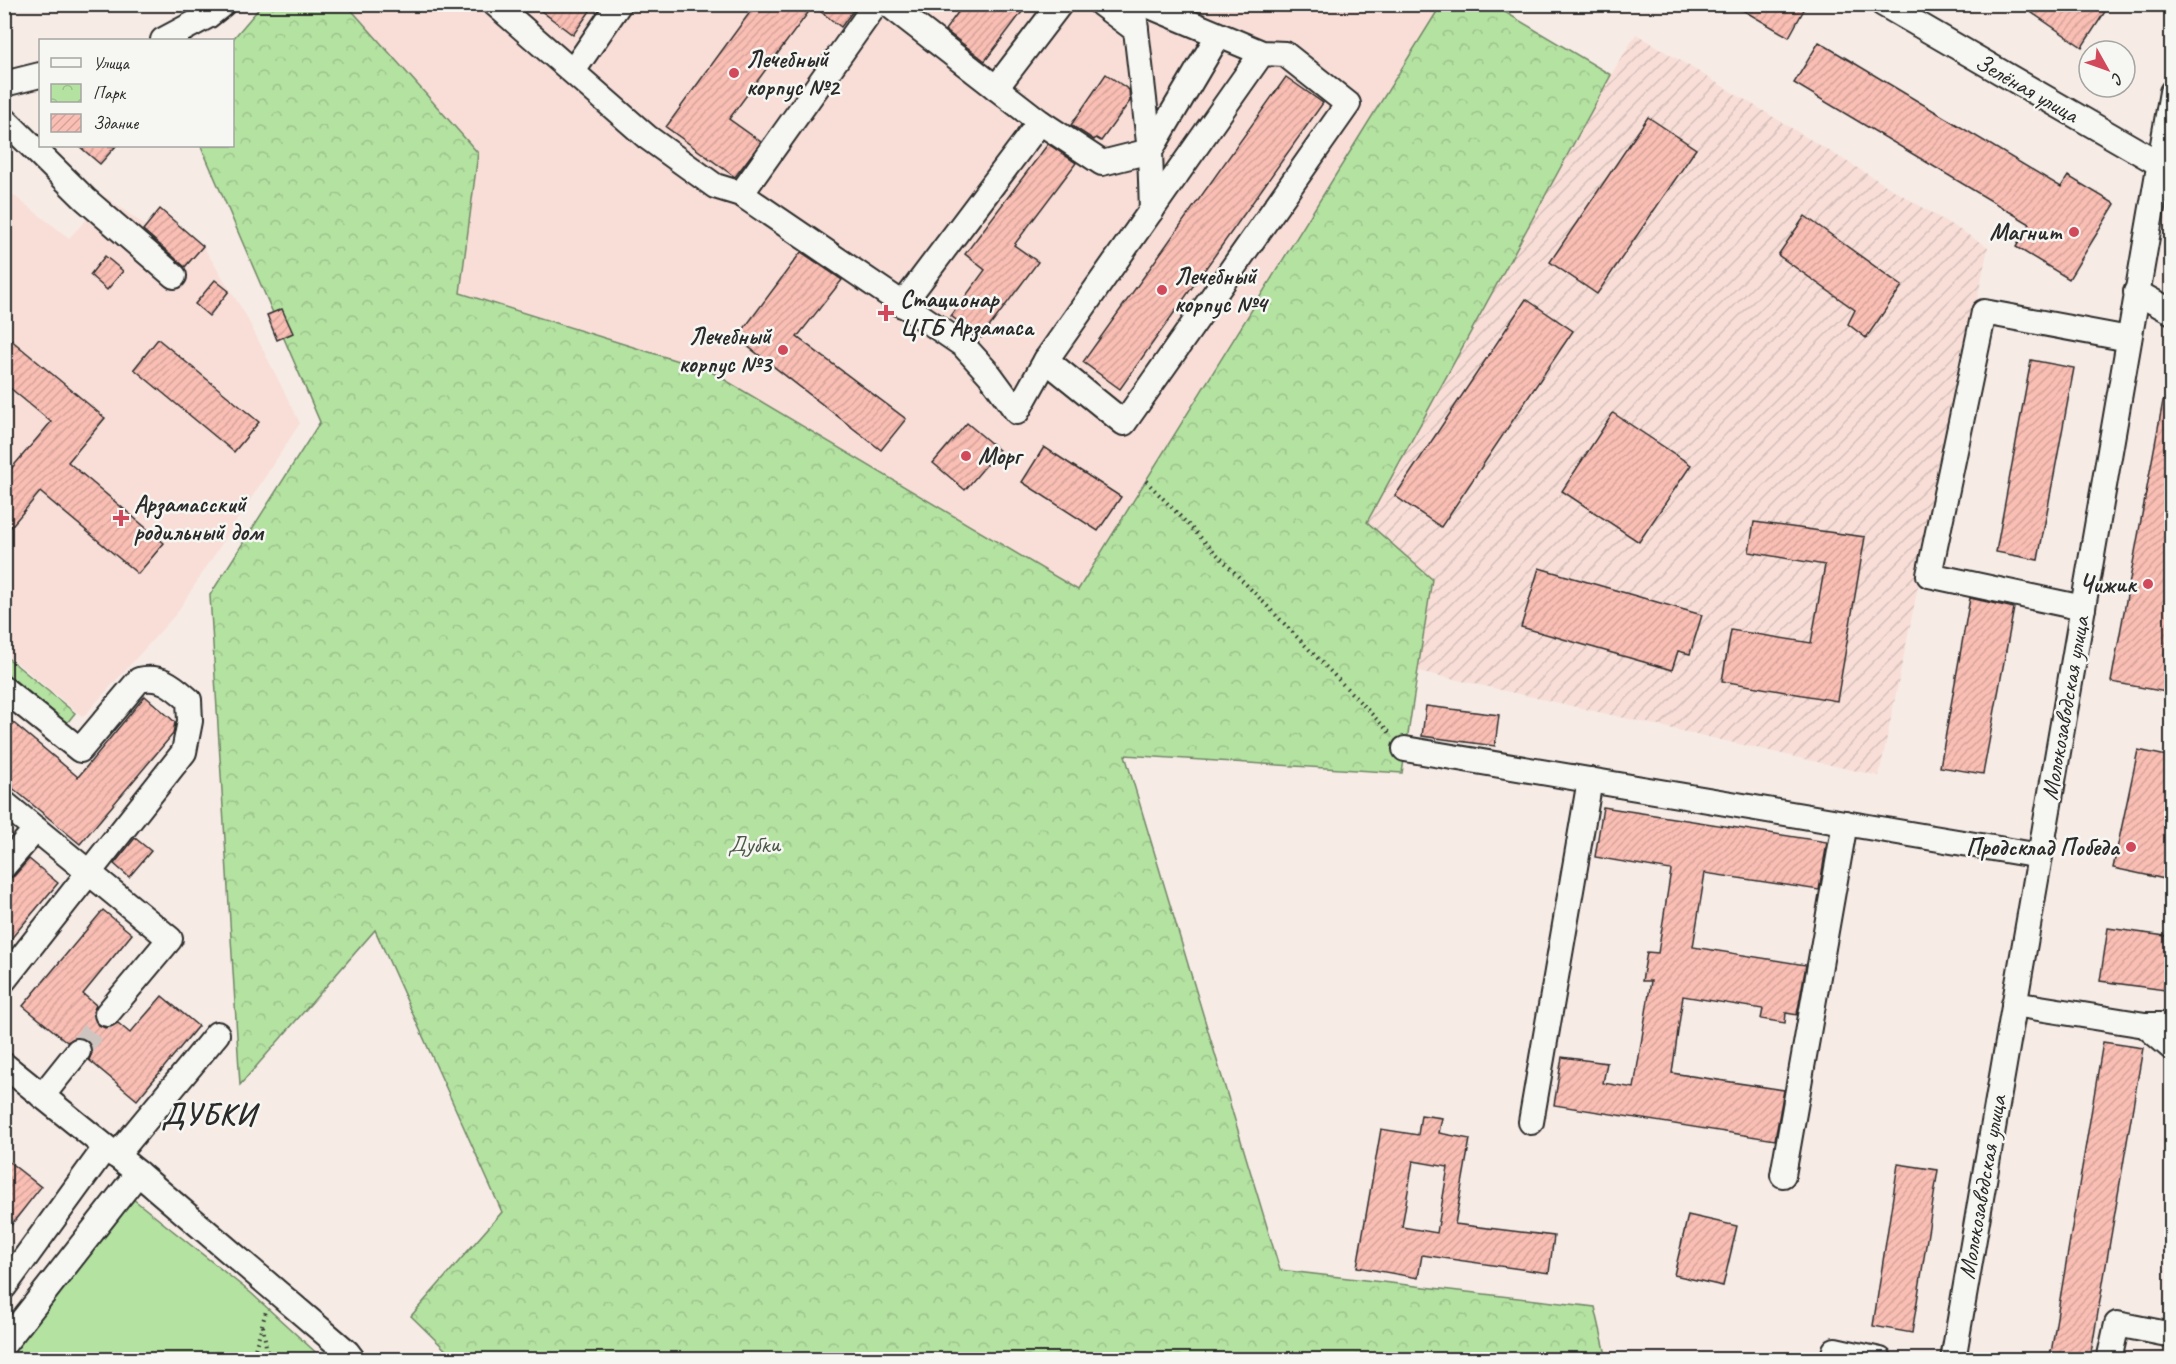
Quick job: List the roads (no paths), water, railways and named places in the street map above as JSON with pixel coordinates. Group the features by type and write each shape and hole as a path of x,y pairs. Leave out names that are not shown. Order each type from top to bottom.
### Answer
{"street":[{"path":"166,39 208,16 223,4"},
{"path":"495,4 647,137 715,186 741,194 963,345 990,375 1017,412 1046,360 1262,53"},
{"path":"573,71 619,4"},
{"path":"741,194 876,4"},
{"path":"888,4 1040,122 1102,163 1150,151 1218,36"},
{"path":"996,88 1060,4"},
{"path":"1101,4 1136,30"},
{"path":"1133,4 1150,151 1152,210"},
{"path":"1046,360 1124,423 1348,104 1285,54 1262,53 1145,4"},
{"name":"Зелёная улица","path":"1883,4 2165,167"},
{"path":"4,84 39,75"},
{"name":"Молокозаводская улица","path":"1953,1359 2136,292 2165,167 2172,92"},
{"path":"4,119 85,199 174,276"},
{"path":"902,304 1040,122"},
{"path":"2136,292 2172,312"},
{"path":"2083,608 1929,575 1984,312 2129,339"},
{"path":"4,689 80,750 139,680 152,677 167,681 189,700 190,721 184,752 4,980"},
{"path":"1406,749 2040,856"},
{"path":"1531,1122 1590,780"},
{"path":"4,803 170,939 107,1014"},
{"path":"1783,1175 1845,823"},
{"path":"4,866 36,829"},
{"path":"2014,1004 2145,1025 2172,1025"},
{"path":"2145,1025 2172,1048"},
{"path":"4,1287 111,1152 217,1034"},
{"path":"42,1096 78,1052"},
{"path":"4,1065 138,1173 353,1359"},
{"path":"4,1344 138,1173"},
{"path":"2109,1359 2117,1324 2172,1335"},
{"path":"1833,1359 1835,1350 1880,1359"}],"tunnel":[{"path":"78,1051 107,1014"}],"place":[{"name":"Лечебный корпус №2","path":"734,73"},
{"name":"Магнит","path":"2074,232"},
{"name":"Лечебный корпус №4","path":"1162,290"},
{"name":"Стационар ЦГБ Арзамаса","path":"886,313"},
{"name":"Лечебный корпус №3","path":"783,350"},
{"name":"Морг","path":"966,456"},
{"name":"Арзамасский родильный дом","path":"121,518"},
{"name":"Чижик","path":"2148,584"},
{"name":"Продсклад Победа","path":"2131,847"}],"district":[{"name":"ДУБКИ","path":"209,1114"}],"park label":[{"name":"Дубки","path":"754,844"}]}
